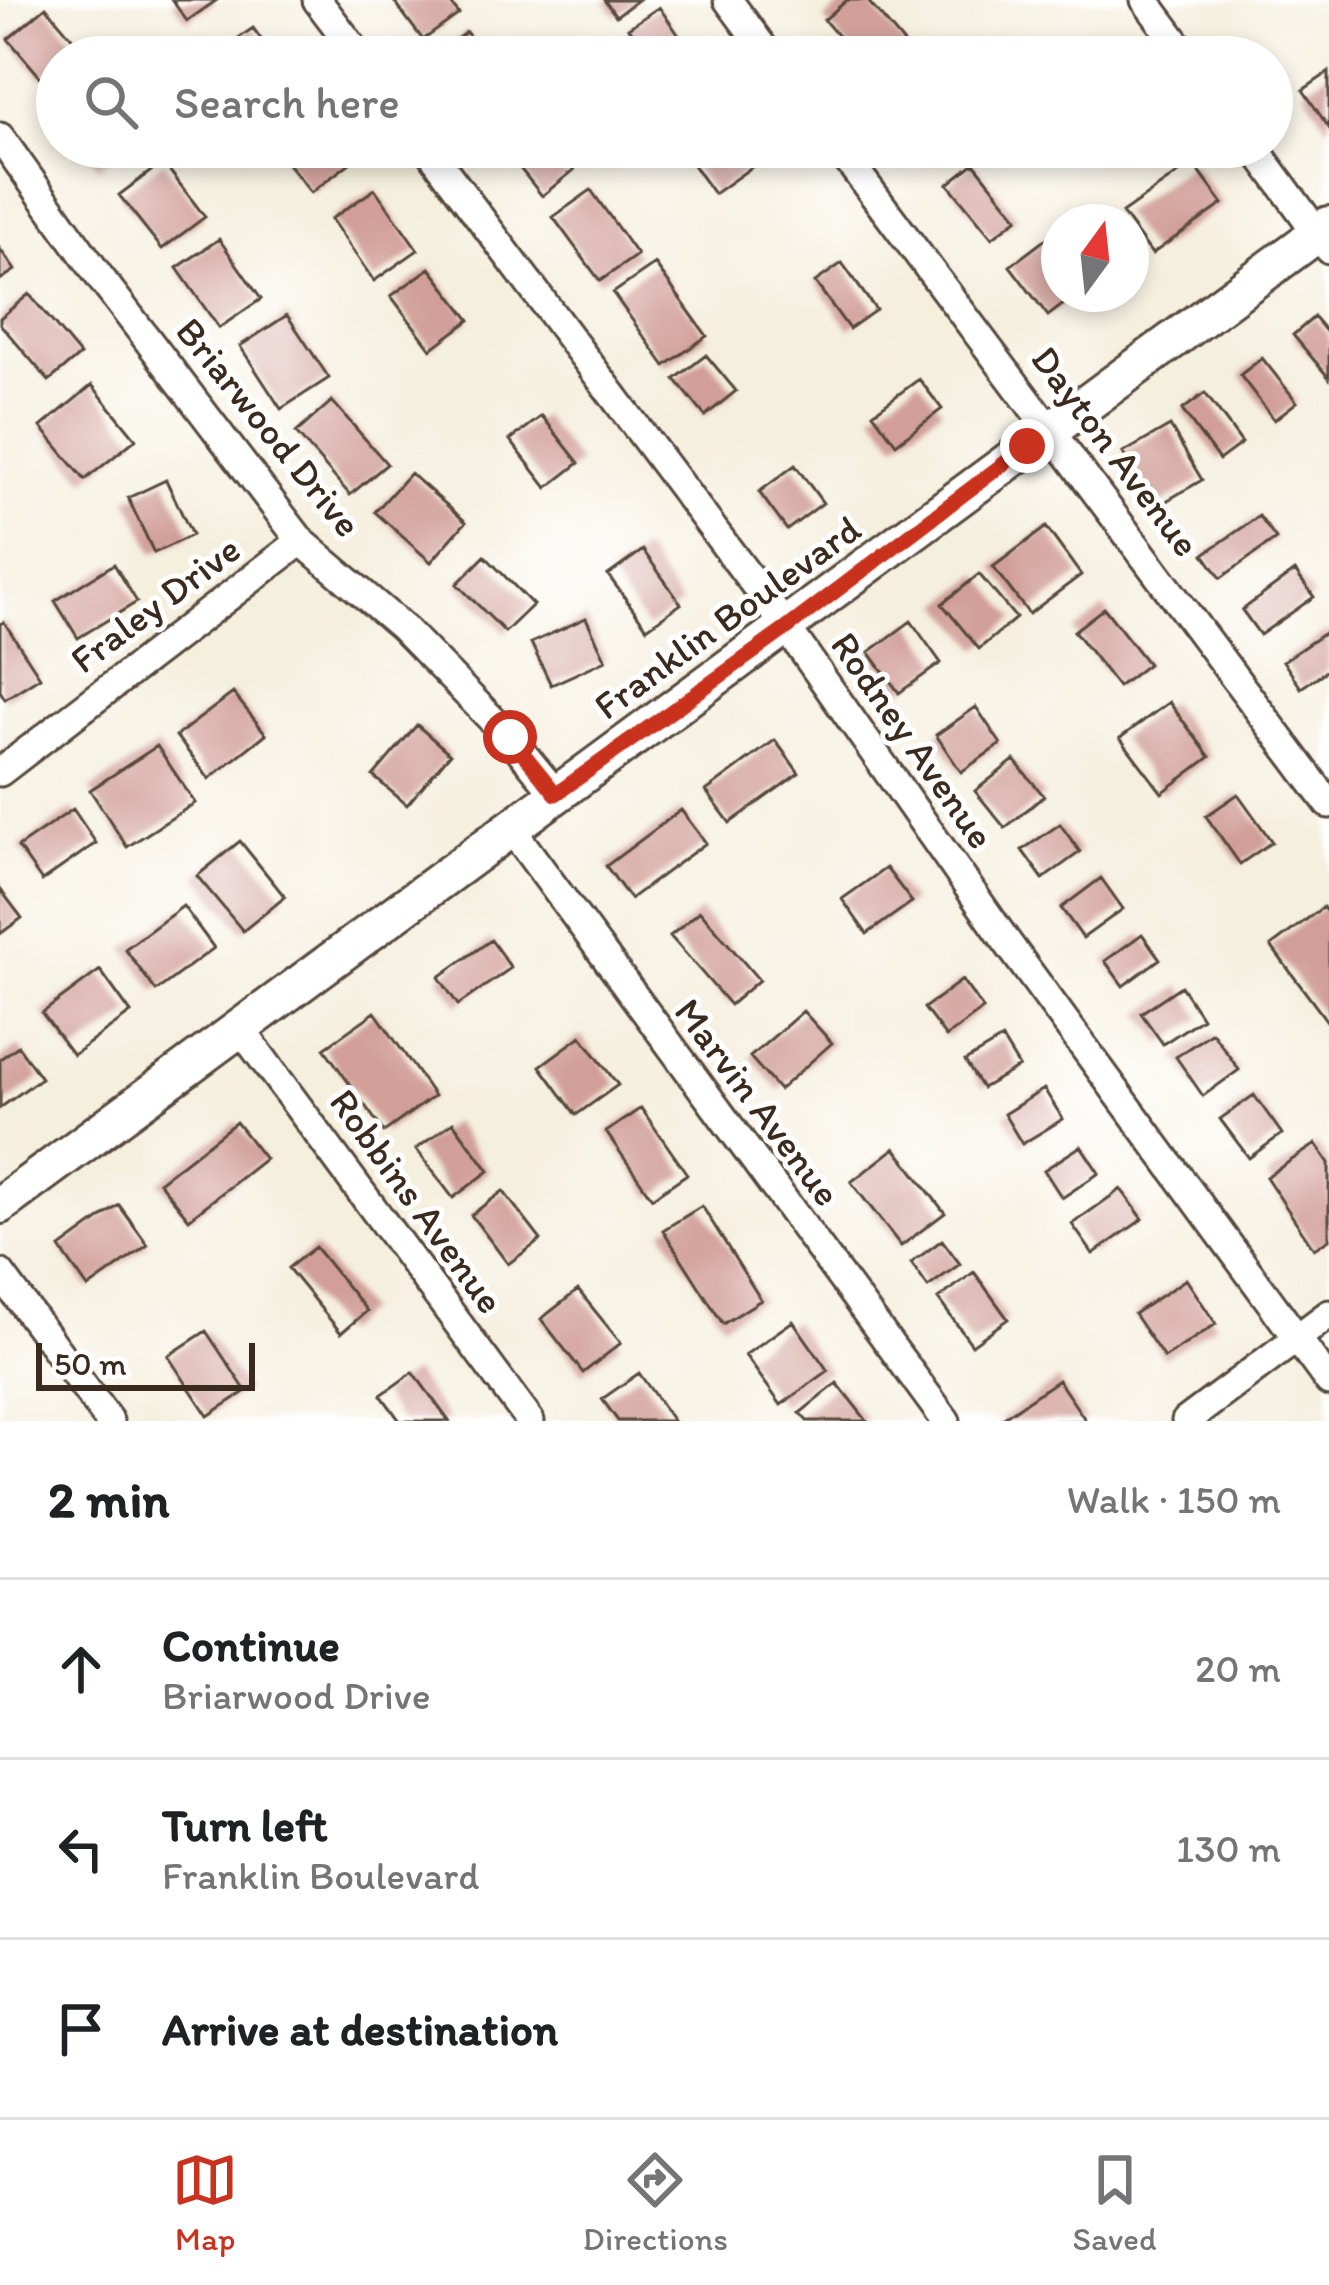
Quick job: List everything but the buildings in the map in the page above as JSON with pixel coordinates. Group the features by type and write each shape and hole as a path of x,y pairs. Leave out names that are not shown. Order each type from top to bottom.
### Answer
{"street":[{"path":"317,0 344,36"},
{"path":"728,0 755,36"},
{"path":"1145,0 1172,36"},
{"name":"Briarwood Drive","path":"0,137 99,276 301,541 403,627 556,794"},
{"name":"Rodney Avenue","path":"443,168 787,628 1004,938 1329,1382"},
{"name":"Dayton Avenue","path":"854,168 1329,804"},
{"path":"1271,168 1325,236"},
{"name":"Franklin Boulevard","path":"0,1204 787,628 1051,427 1325,236"},
{"name":"Fraley Drive","path":"0,772 301,541"},
{"name":"Marvin Avenue","path":"511,826 649,1021 946,1421"},
{"name":"Robbins Avenue","path":"240,1028 530,1421"},
{"path":"0,1274 109,1421"},
{"path":"1186,1421 1329,1314"}],"route":[{"path":"510,737 556,794 787,628 1027,446"}]}
